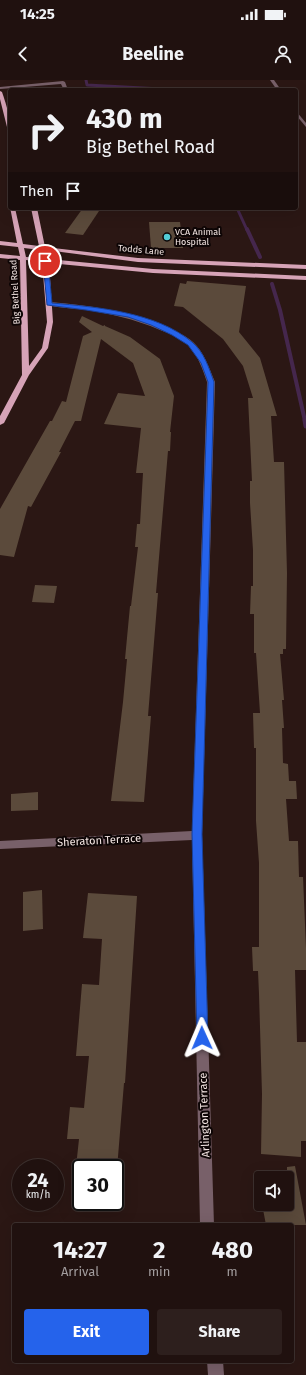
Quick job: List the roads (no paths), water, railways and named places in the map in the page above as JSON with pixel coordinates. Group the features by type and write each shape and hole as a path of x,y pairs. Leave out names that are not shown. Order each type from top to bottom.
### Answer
{"main road":[{"path":"0,92 8,121"},
{"name":"Big Bethel Road","path":"12,210 19,246 23,258 25,325 23,350 26,375"},
{"path":"0,423 26,375 45,348 50,322 45,261 34,210"},
{"name":"Todds Lane","path":"0,243 152,261 306,267"},
{"name":"Todds Lane","path":"0,256 184,274 306,278"}],"street":[{"path":"21,80 24,88"},
{"path":"0,88 24,88 62,81"},
{"path":"298,115 306,126"},
{"name":"Arlington Terrace","path":"49,304 94,309 129,316 174,333 191,344 204,363 211,382 197,834 207,1223"},
{"name":"Sheraton Terrace","path":"0,845 197,834"},
{"path":"215,1363 216,1375"}],"waterway":[{"path":"86,80 87,85 143,88"},
{"path":"238,210 247,230"},
{"path":"247,229 260,257"},
{"path":"272,284 280,310 305,421"},
{"path":"305,420 306,426"}],"place":[{"name":"VCA Animal Hospital","path":"167,237"}]}
